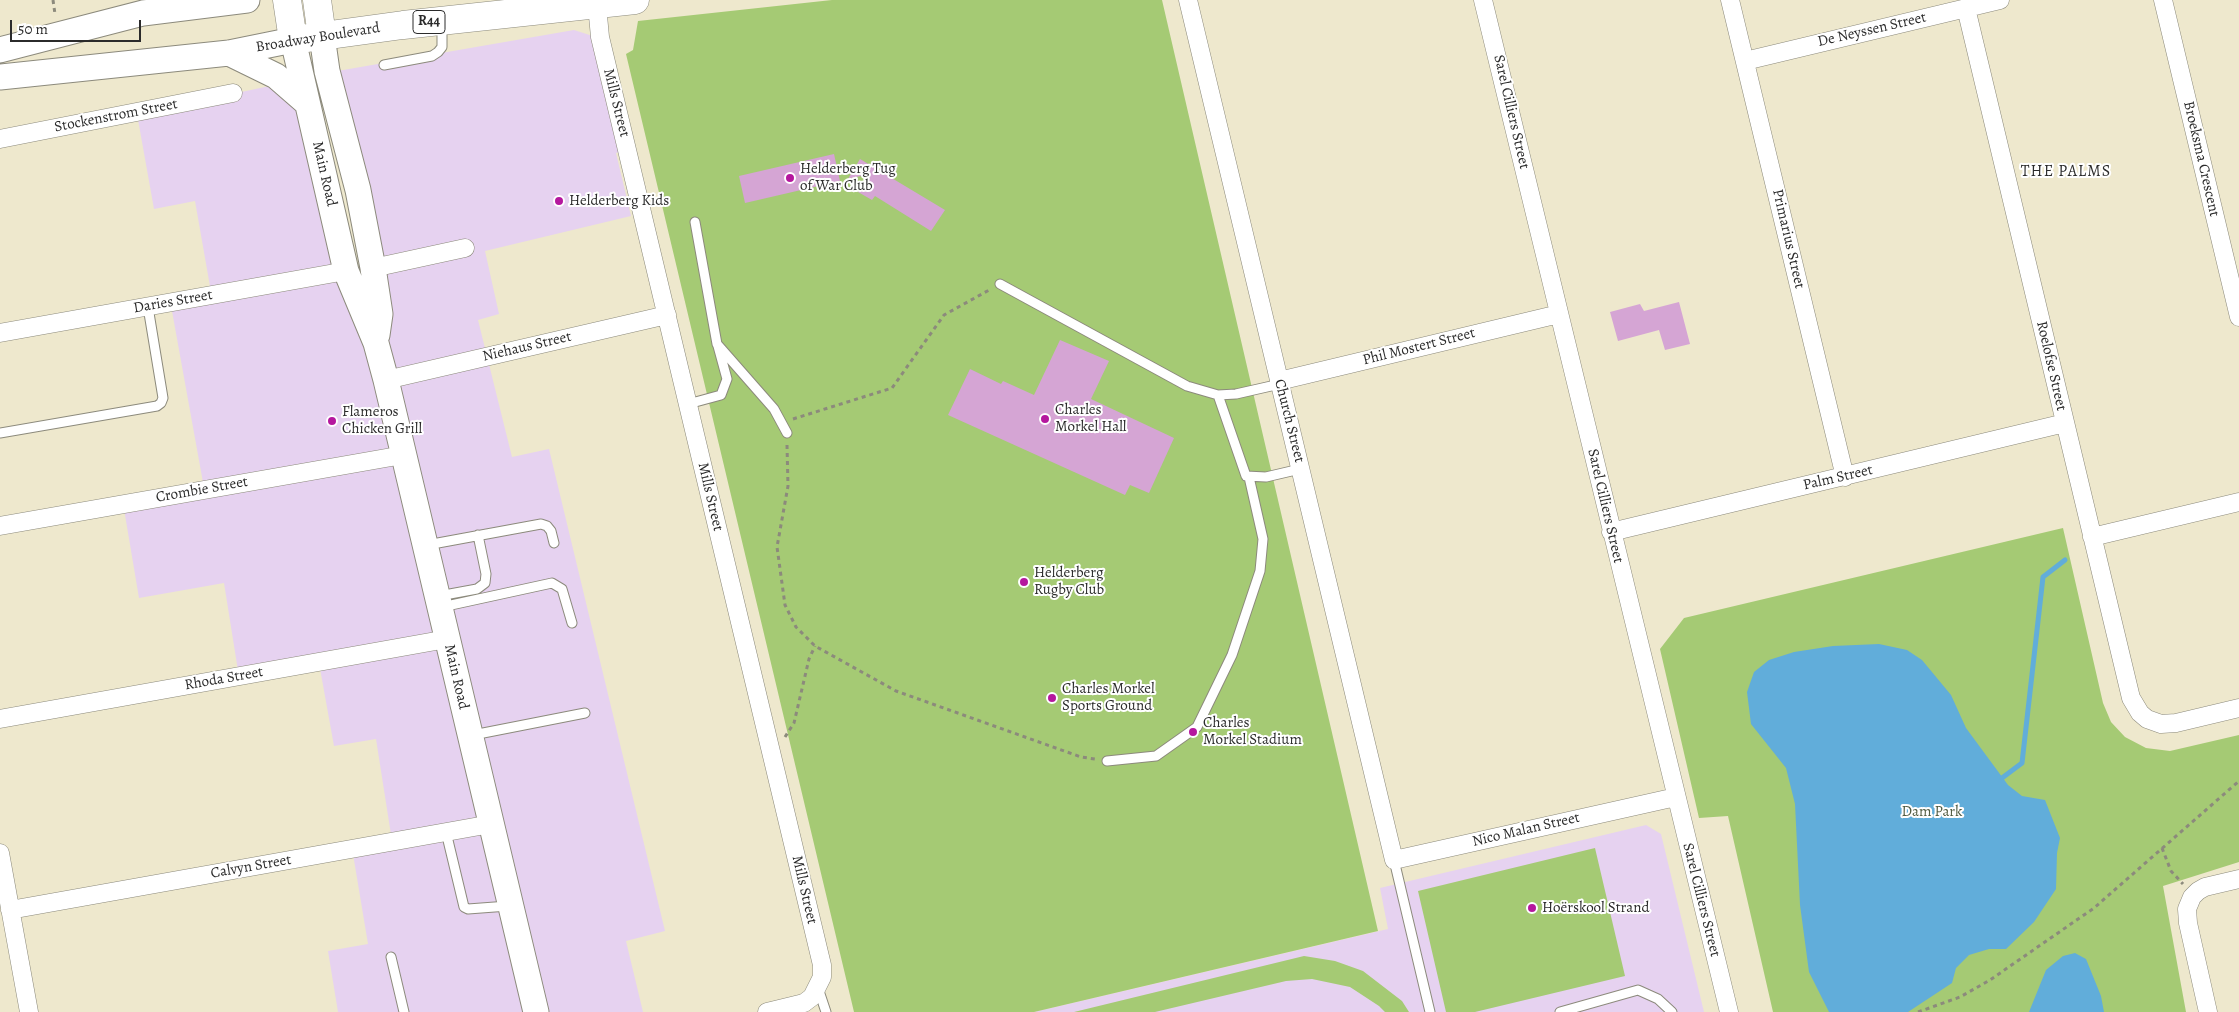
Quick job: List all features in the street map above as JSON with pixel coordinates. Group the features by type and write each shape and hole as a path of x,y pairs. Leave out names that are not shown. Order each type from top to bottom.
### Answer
{"main road":[{"path":"0,50 143,13 247,0"},
{"name":"Main Road","path":"287,0 293,40 346,271 376,343 386,380 511,906 533,1012"},
{"name":"Main Road","path":"317,0 327,71 358,190 373,268 380,314 376,343"},
{"name":"Broadway Boulevard","path":"0,77 229,53 322,36 635,0"},
{"path":"229,53 281,79 307,103"}],"street":[{"name":"Church Street","path":"1188,0 1394,860"},
{"name":"Sarel Cilliers Street","path":"1483,0 1728,1012"},
{"name":"Primarius Street","path":"1730,0 1845,477"},
{"name":"De Neyssen Street","path":"1745,61 2000,0"},
{"name":"Broeksma Crescent","path":"2163,0 2239,317"},
{"name":"Mills Street","path":"597,5 600,37 822,965 822,977 818,988"},
{"name":"Roelofse Street","path":"1966,8 2130,698 2134,706 2147,719 2169,724 2239,708"},
{"name":"Stockenstrom Street","path":"0,139 233,93"},
{"path":"373,268 465,248"},
{"name":"Daries Street","path":"0,333 346,271"},
{"name":"Phil Mostert Street","path":"1280,383 1559,314"},
{"name":"Niehaus Street","path":"386,380 667,315"},
{"name":"Palm Street","path":"1611,532 2065,423"},
{"name":"Crombie Street","path":"0,526 403,455"},
{"path":"2092,537 2239,502"},
{"name":"Rhoda Street","path":"0,718 447,639"},
{"name":"Nico Malan Street","path":"1394,860 1676,796"},
{"name":"Calvyn Street","path":"10,910 491,824"},
{"path":"0,853 29,1012"},
{"path":"2208,1012 2187,916 2192,897 2205,887 2239,879"},
{"path":"767,1012 804,1003 812,997 818,988"}],"lane":[{"path":"384,66 432,56 438,52 442,47 442,21"},
{"path":"688,404 720,395 726,379 717,344 695,222"},
{"path":"1000,284 1187,386 1218,395 1251,392 1280,383"},
{"path":"0,433 157,406 161,403 163,398 148,307"},
{"path":"717,344 774,409 787,433"},
{"path":"1218,395 1244,474 1249,477 1266,477 1300,468"},
{"path":"1107,761 1156,756 1197,727 1232,655 1260,571 1262,540 1249,477"},
{"path":"425,546 541,524 547,526 551,531 554,543"},
{"path":"438,602 477,588 485,583 486,574 478,536"},
{"path":"438,602 552,583 562,589 572,623"},
{"path":"470,736 586,713"},
{"path":"446,832 464,907 511,906"},
{"path":"1394,860 1430,1012"},
{"path":"391,957 404,1012"},
{"path":"818,988 826,1012"},
{"path":"1560,1012 1638,990 1658,999 1672,1012"}],"path":[{"path":"1000,284 944,315 892,388 791,420 787,433 788,486 777,547 785,605 796,627 815,646 896,691 1081,757 1107,761"},
{"path":"769,744 784,739 794,724 809,659 815,646"},
{"path":"1918,1012 1960,997 2034,950 2094,908 2239,781"},
{"path":"2162,848 2171,871 2192,897"}],"shaded area":[{"path":"574,30 599,38 626,150 616,153 631,216 485,251 499,314 478,320 512,457 549,449 665,931 626,941 643,1012 338,1012 328,951 368,944 352,848 392,841 376,739 334,746 319,663 239,677 224,583 139,598 123,503 204,488 170,300 211,292 195,201 154,209 137,114 284,83 305,104 374,342 326,73"},
{"name":"Hoërskool Strand","path":"1646,825 1661,834 1704,1012 1034,1012 1388,929 1380,888"}],"green space":[{"name":"Charles Morkel Sports Ground","path":"832,0 1162,0 1378,931 1034,1012 854,1012 626,54 633,50 638,21"},
{"name":"Dam Park","path":"2063,528 2103,703 2111,722 2125,737 2146,748 2170,751 2239,735 2239,862 2163,886 2186,1012 1773,1012 1728,816 1699,818 1660,649 1684,618"},
{"path":"1595,848 1625,976 1475,1012 1446,1012 1418,891"},
{"path":"1304,956 1335,961 1363,971 1402,1001 1409,1012 1385,1012 1350,987 1312,979 1286,981 1155,1012 1074,1012"}],"water":[{"path":"1879,644 1907,650 1922,660 1951,695 1966,728 2008,785 2022,796 2045,800 2060,838 2057,853 2056,889 2034,922 2006,949 1989,949 1969,955 1956,968 1952,983 1908,1012 1829,1012 1809,972 1800,905 1795,804 1786,768 1751,724 1747,692 1754,672 1769,660 1794,652 1833,646"},
{"path":"2075,953 2086,959 2101,996 2104,1012 2029,1012 2046,970 2063,956"}],"building":[{"name":"Helderberg Tug of War Club","path":"834,154 840,181 745,203 739,176"},
{"path":"860,159 945,210 931,231 875,196 872,200 858,192 869,174 848,179"},
{"path":"1679,302 1690,344 1665,350 1659,330 1618,341 1610,312 1640,304 1644,311"},
{"name":"Charles Morkel Hall","path":"1060,340 1109,361 1091,399 1174,438 1149,493 1130,485 1125,495 948,415 970,369 1001,384 1003,381 1034,395"}],"waterway":[{"path":"2002,778 2022,763 2043,577 2065,560"}],"place":[{"name":"Helderberg Tug of War Club","path":"790,178"},
{"name":"Helderberg Kids","path":"559,201"},
{"name":"Charles Morkel Hall","path":"1045,419"},
{"name":"Flameros Chicken Grill","path":"332,421"},
{"name":"Helderberg Rugby Club","path":"1024,582"},
{"name":"Charles Morkel Sports Ground","path":"1052,698"},
{"name":"Charles Morkel Stadium","path":"1193,732"},
{"name":"Hoërskool Strand","path":"1532,908"}],"district":[{"name":"THE PALMS","path":"2066,172"}]}
